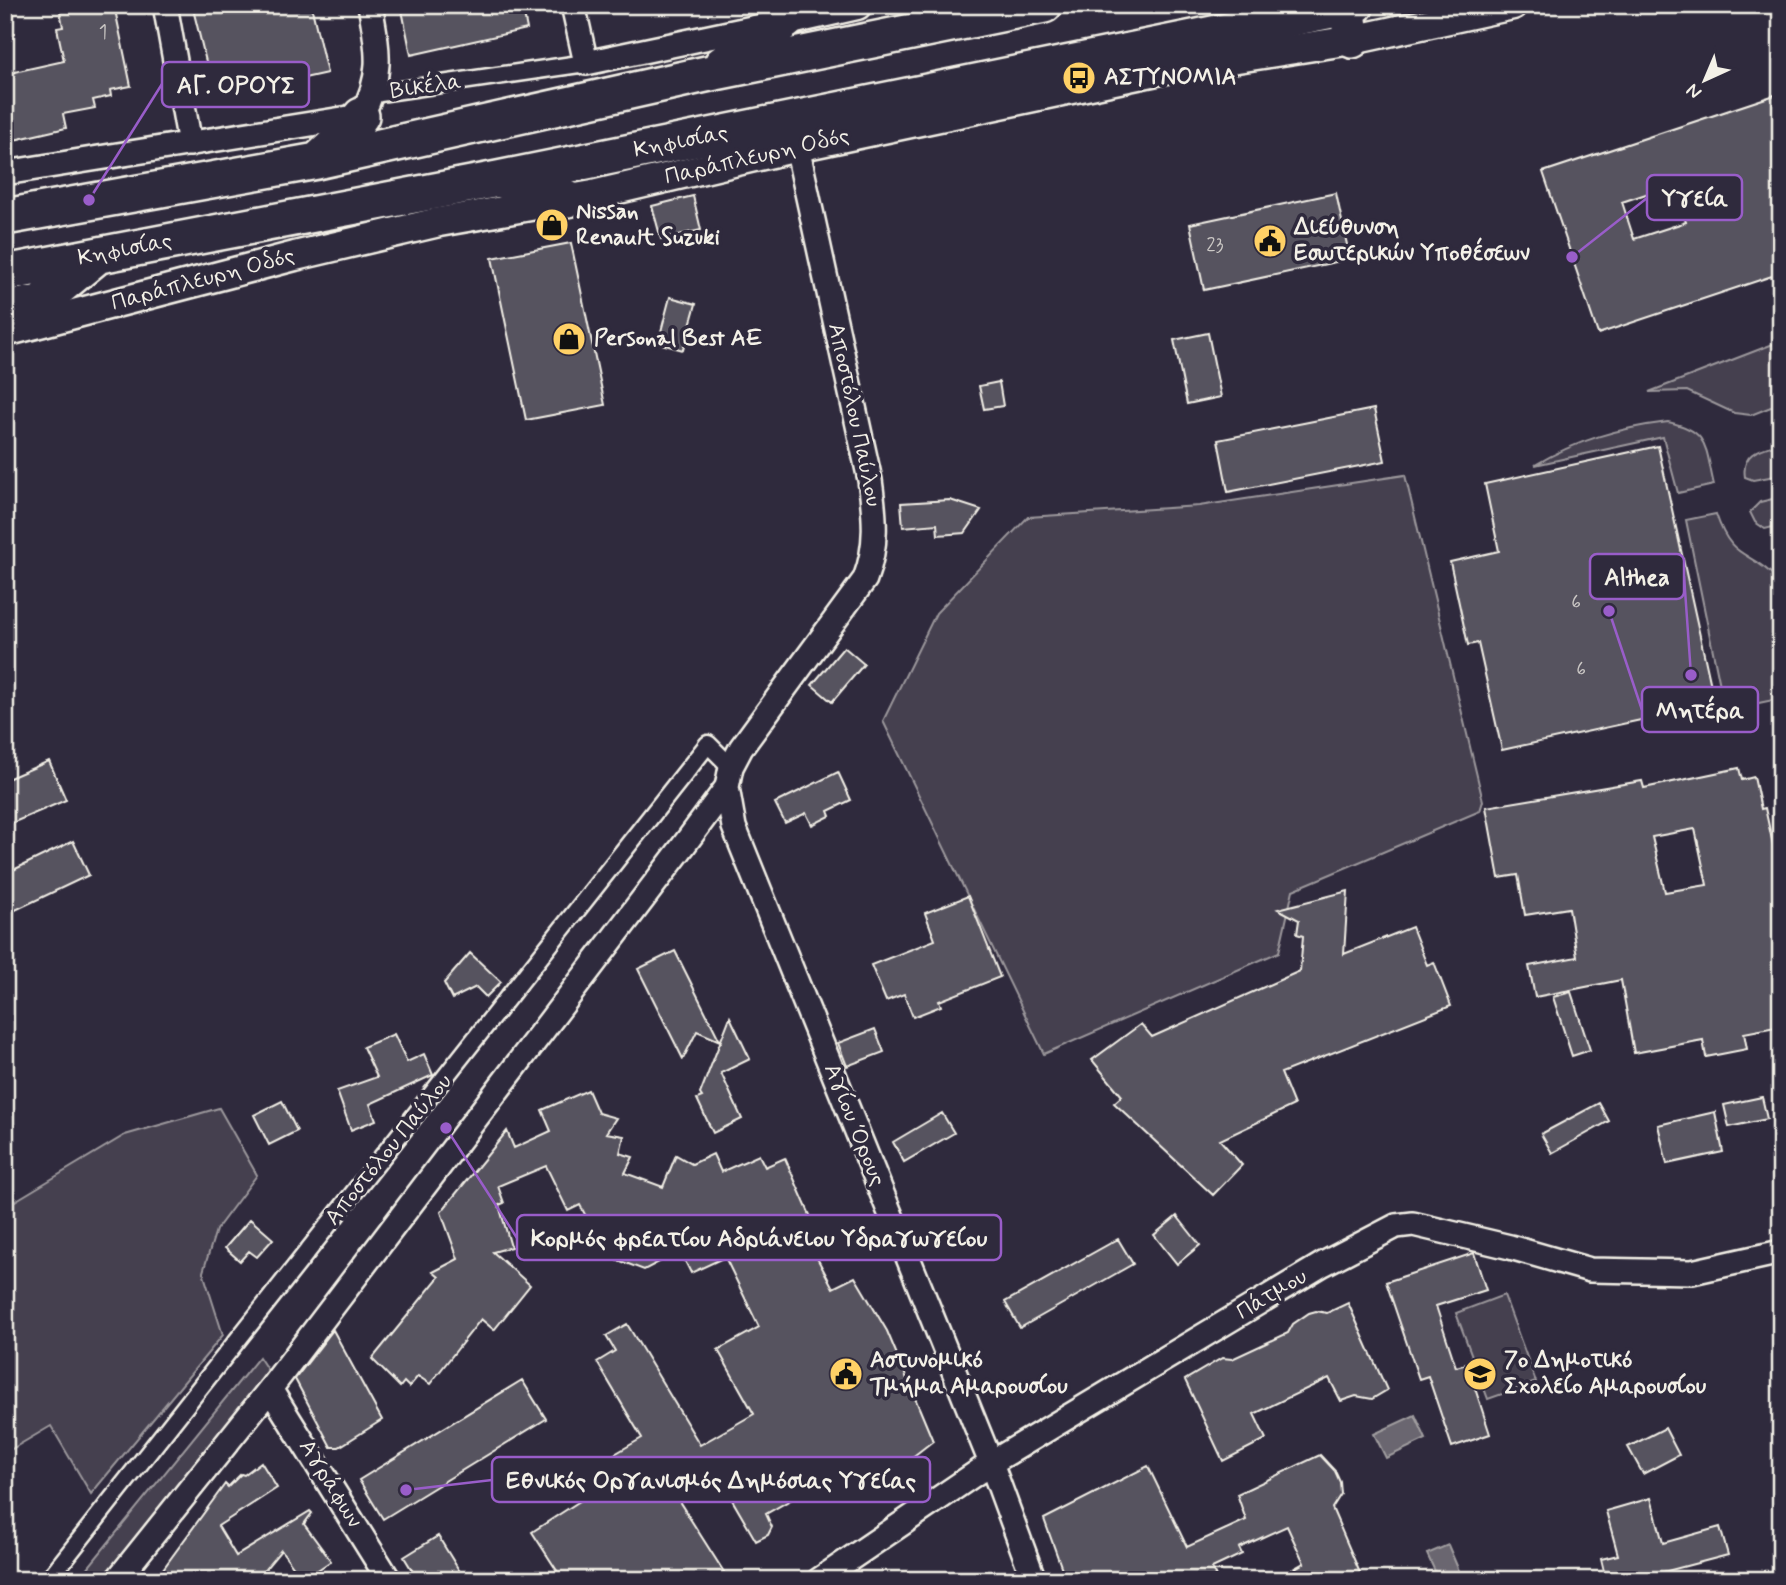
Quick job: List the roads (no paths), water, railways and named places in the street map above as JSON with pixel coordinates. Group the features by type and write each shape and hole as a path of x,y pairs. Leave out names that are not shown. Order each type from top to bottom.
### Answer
{"main road":[{"path":"5,217 317,161 706,74 1045,5"},
{"path":"706,74 784,13"},
{"name":"Κηφισίας","path":"5,273 1352,17"},
{"path":"317,161 350,131 367,105"},
{"path":"498,179 568,199"},
{"path":"5,309 40,303 99,255"}],"street":[{"path":"164,5 190,144"},
{"path":"367,105 379,55 370,5"},
{"path":"572,5 586,63"},
{"name":"Βικέλα","path":"5,173 190,144 367,105 586,63 784,13 857,5"},
{"name":"Παράπλευρη Οδός","path":"5,332 308,253 439,222 568,199 797,147 1166,69 1352,17 1513,5"},
{"name":"Αποστόλου Παύλου","path":"117,1580 270,1389 729,777 741,748 866,579 874,557 876,526 870,480 797,147"},
{"name":"Αποστόλου Παύλου","path":"48,1580 708,744 729,777"},
{"name":"Αγίου Όρους","path":"729,777 734,827 990,1463 1034,1580"},
{"name":"Πάτμου","path":"819,1580 990,1463 1323,1264 1396,1226 1413,1224 1510,1247 1590,1270 1692,1272 1781,1252"},
{"name":"Αγράφων","path":"270,1389 389,1580"}],"place":[{"name":"ΑΣΤΥΝΟΜΙΑ","path":"1079,78"},
{"name":"ΑΓ. ΟΡΟΥΣ","path":"89,200"},
{"name":"Nissan Renault Suzuki","path":"552,225"},
{"name":"Διεύθυνση Εσωτερικών Υποθέσεων","path":"1270,241"},
{"name":"Υγεία","path":"1572,257"},
{"name":"Personal Best AE","path":"569,339"},
{"name":"Μητέρα","path":"1609,611"},
{"name":"Althea","path":"1691,675"},
{"name":"Κορμός φρεατίου Αδριάνειου Υδραγωγείου","path":"446,1128"},
{"name":"Αστυνομικό Τμήμα Αμαρουσίου","path":"846,1374"},
{"name":"7ο Δημοτικό Σχολείο Αμαρουσίου","path":"1480,1374"},
{"name":"Εθνικός Οργανισμός Δημόσιας Υγείας","path":"406,1490"}]}
